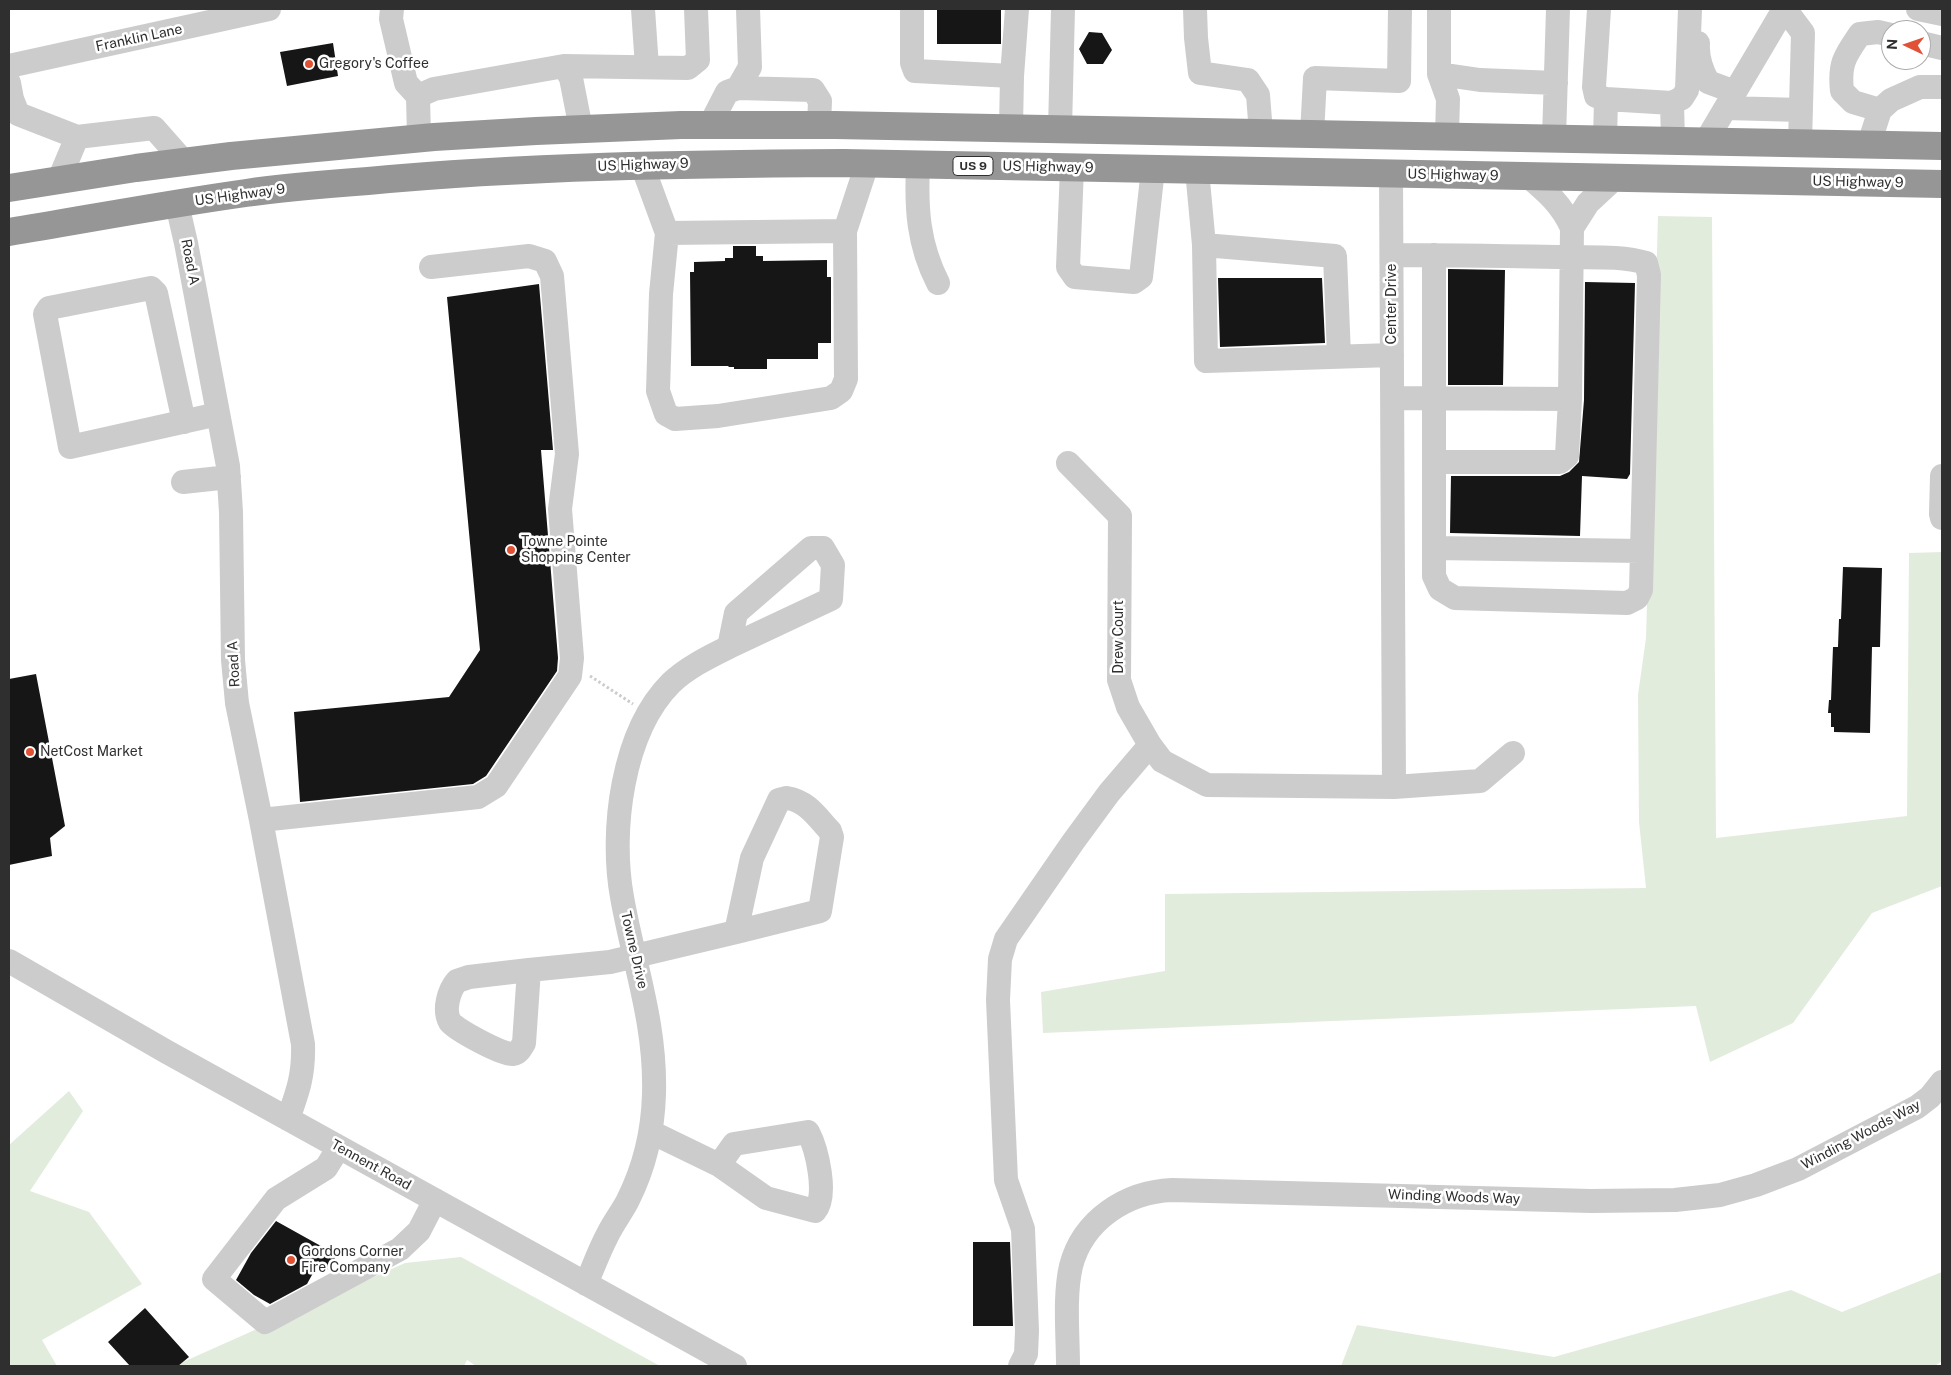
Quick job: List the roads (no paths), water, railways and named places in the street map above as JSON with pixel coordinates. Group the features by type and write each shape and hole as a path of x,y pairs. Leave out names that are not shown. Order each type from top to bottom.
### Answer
{"highway":[{"path":"9,188 184,162 324,146 419,138 581,129 710,125 1010,128 1942,146"},
{"name":"US Highway 9","path":"9,232 246,193 418,176 642,165 867,164 1942,184"}],"street":[{"name":"Franklin Lane","path":"9,66 269,9"},
{"path":"392,9 391,19 406,83 418,96 419,138"},
{"path":"643,9 647,67"},
{"path":"418,96 434,88 564,66 688,68 698,60 696,9"},
{"path":"738,88 750,67 748,9"},
{"path":"912,9 912,63 915,71 1012,76"},
{"path":"1010,128 1017,9"},
{"path":"1060,129 1063,9"},
{"path":"1196,9 1196,38 1200,73 1248,80 1258,95 1261,133"},
{"path":"1312,134 1316,78 1399,81 1400,9"},
{"path":"1438,9 1439,74 1448,99 1447,136"},
{"path":"1554,138 1558,9"},
{"path":"1599,9 1594,87 1596,96 1606,99 1672,103 1682,98 1687,90 1690,9"},
{"path":"1702,9 1699,24 1698,52 1701,68 1708,82 1730,100 1801,110"},
{"path":"1706,141 1784,9 1803,33 1800,143"},
{"path":"1918,9 1942,14"},
{"path":"1880,110 1853,102 1842,91 1840,74 1845,56 1860,34 1881,33"},
{"path":"564,66 571,78 581,129"},
{"path":"1439,74 1480,80 1556,83"},
{"path":"9,83 12,99 18,114 77,137 154,128 184,162"},
{"path":"1869,144 1880,110 1891,100 1920,88 1942,87"},
{"path":"710,125 727,92 738,88 813,90 820,101 819,125"},
{"path":"1605,140 1606,99"},
{"path":"1672,103 1673,141"},
{"path":"59,180 77,137"},
{"path":"642,165 667,233 661,294 658,391 666,414 675,419 718,416 831,398 841,391 846,379 845,231 867,164"},
{"path":"918,165 917,214 928,264 938,283"},
{"path":"1072,168 1068,266 1075,277 1134,282 1141,277 1153,169"},
{"path":"1198,170 1204,245 1206,361 1392,354"},
{"name":"Center Drive","path":"1392,174 1394,787"},
{"path":"1434,462 1560,462 1567,456 1570,399 1572,228 1567,216 1552,196 1528,176"},
{"path":"1572,228 1588,203 1615,178"},
{"name":"Road A","path":"176,204 186,243 229,477 233,660 237,703 303,1044 304,1066 301,1082 288,1119"},
{"path":"667,233 845,231"},
{"path":"1204,245 1335,256 1339,356"},
{"path":"1392,255 1434,255 1571,257 1635,260 1646,264 1649,275 1641,590 1637,598 1627,603 1455,598 1440,589 1434,576 1434,255"},
{"path":"261,820 478,797 496,786 570,676 571,663 560,509 567,454 552,276 544,261 529,256 431,268"},
{"path":"184,422 156,292 151,288 49,308 45,314 70,446 184,422 218,414"},
{"path":"1393,398 1570,399"},
{"name":"Drew Court","path":"1068,464 1120,516 1119,680 1128,708 1162,761 1207,785 1394,787 1480,781 1513,753"},
{"path":"1942,476 1942,518"},
{"path":"183,482 229,477"},
{"name":"Towne Drive","path":"586,1284 606,1237 628,1200 651,1132 654,1058 647,1007 622,896 618,844 620,816 629,763 637,738 648,714 660,696 682,673 729,647 832,599 833,566 823,548 811,548 736,613 729,647"},
{"path":"1434,548 1642,551"},
{"path":"1020,1366 1026,1354 1027,1331 1023,1229 1006,1180 998,1000 1000,959 1006,939 1073,842 1109,793 1150,745"},
{"path":"529,970 610,962 736,932 820,911 832,836 805,804 797,800 788,798 779,800 752,858 736,932"},
{"name":"Tennent Road","path":"9,962 339,1148 736,1366"},
{"name":"Winding Woods Way","path":"1068,1366 1069,1281 1071,1266 1078,1248 1090,1229 1104,1214 1133,1197 1152,1192 1172,1190 1591,1201 1675,1200 1720,1195 1756,1185 1798,1169 1917,1106 1930,1097 1942,1082"},
{"path":"651,1132 719,1165"},
{"path":"339,1148 326,1168 276,1199 214,1279 265,1322 400,1249 419,1231 435,1200"}],"place":[{"name":"Gregory's Coffee","path":"309,64"},
{"name":"Towne Pointe Shopping Center","path":"511,550"},
{"name":"NetCost Market","path":"30,752"},
{"name":"Gordons Corner Fire Company","path":"291,1260"}]}
